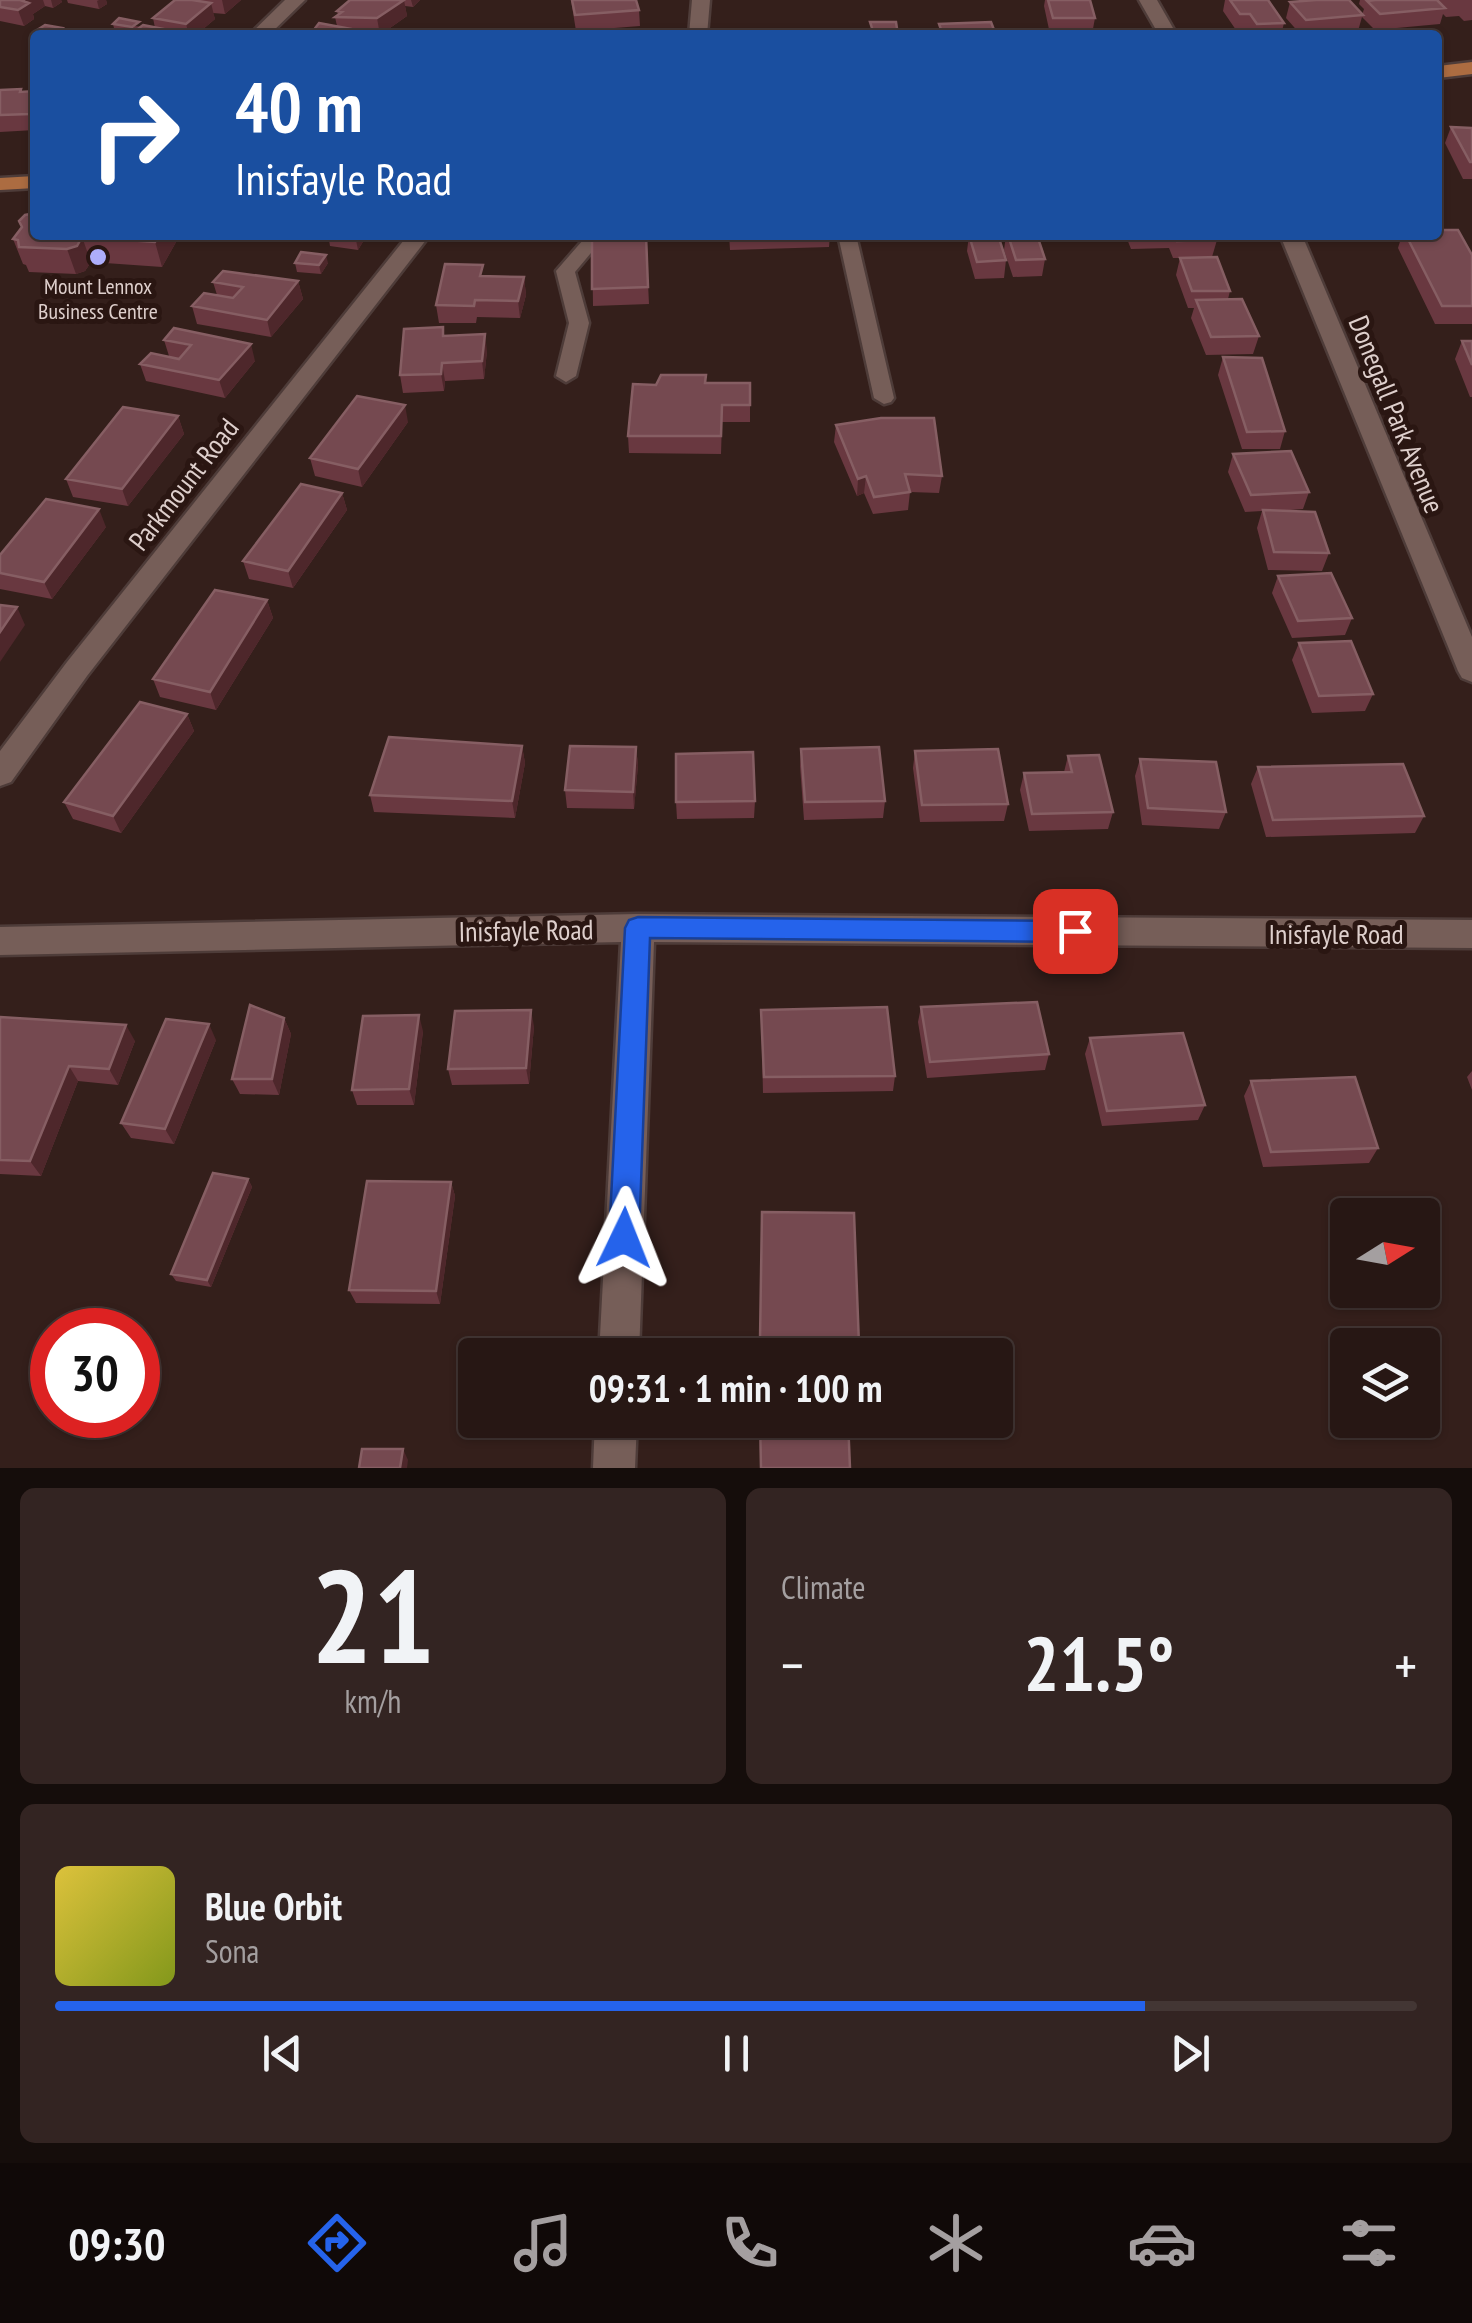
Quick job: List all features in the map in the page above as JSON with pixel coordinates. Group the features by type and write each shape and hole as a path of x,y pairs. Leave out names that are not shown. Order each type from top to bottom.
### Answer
{"main road":[{"path":"1442,72 1472,68"},
{"path":"0,184 30,182"}],"street":[{"path":"263,30 296,0"},
{"path":"698,30 700,0"},
{"path":"1148,0 1165,30"},
{"name":"Parkmount Road","path":"0,774 77,669 415,240"},
{"name":"Donegall Park Avenue","path":"1293,240 1472,671"},
{"path":"620,1338 638,928"},
{"name":"Inisfayle Road","path":"0,941 638,928 1472,934"},
{"path":"614,1468 615,1438"}],"lane":[{"path":"566,376 579,323 565,271 592,240"},
{"path":"848,240 884,398"}],"building":[{"path":"0,0 29,3 18,10 0,7"},
{"path":"175,0 211,3 186,24 153,18"},
{"path":"350,0 404,0 377,18 335,17"},
{"path":"572,0 636,0 639,10 575,15"},
{"path":"1048,0 1090,0 1095,18 1053,18"},
{"path":"1230,0 1268,0 1284,23 1257,24 1250,14 1240,14"},
{"path":"1349,0 1363,15 1306,20 1290,2"},
{"path":"1437,0 1445,8 1380,14 1367,1"},
{"path":"119,18 139,22 132,27 113,24"},
{"path":"870,22 896,22 897,30 873,30"},
{"path":"991,22 994,30 941,30 939,24"},
{"path":"319,23 357,30 314,30"},
{"path":"45,25 62,28 59,30 37,30"},
{"path":"143,25 169,30 136,30"},
{"path":"0,90 30,91 30,114 0,115"},
{"path":"1451,127 1472,128 1472,162 1470,162"},
{"path":"30,214 30,240 80,240 77,246 67,249 19,247 18,240 13,239 25,215"},
{"path":"1442,230 1458,230 1472,255 1472,306 1442,306 1409,240 1442,240"},
{"path":"592,240 646,240 648,287 592,289"},
{"path":"970,240 1000,240 1006,260 977,262"},
{"path":"1010,240 1039,240 1045,259 1016,260"},
{"path":"301,252 326,255 319,265 295,263"},
{"path":"1217,257 1230,291 1192,291 1180,258"},
{"path":"445,264 483,265 480,276 524,277 518,301 475,300 474,306 436,305"},
{"path":"223,271 298,281 267,320 192,306 204,293 233,298 243,287 213,282"},
{"path":"1242,299 1259,336 1211,337 1196,300"},
{"path":"443,327 443,336 485,334 482,361 442,363 441,374 400,375 404,329"},
{"path":"174,328 251,344 219,380 140,364 151,353 179,359 191,345 164,340"},
{"path":"1462,341 1472,341 1472,365"},
{"path":"1223,357 1262,358 1285,431 1247,432"},
{"path":"661,375 706,375 705,383 750,383 750,405 722,405 721,436 628,436 633,384 656,385"},
{"path":"357,396 405,405 358,469 310,458"},
{"path":"123,407 178,416 122,489 66,479"},
{"path":"881,418 934,418 942,476 905,474 910,492 874,497 866,476 858,479 836,425"},
{"path":"1291,451 1309,492 1251,495 1233,454"},
{"path":"301,484 342,493 288,571 243,561"},
{"path":"46,499 99,509 44,582 0,573 0,555"},
{"path":"1263,510 1315,512 1329,553 1274,552"},
{"path":"1331,573 1352,618 1298,621 1278,576"},
{"path":"215,590 267,600 210,692 153,679"},
{"path":"0,605 17,607 0,632"},
{"path":"1351,641 1373,694 1319,696 1299,643"},
{"path":"140,702 187,714 113,816 64,802"},
{"path":"389,737 522,746 512,801 370,795"},
{"path":"570,746 636,747 633,792 565,790"},
{"path":"879,747 885,801 805,802 801,749"},
{"path":"998,749 1008,804 922,805 915,751"},
{"path":"753,752 755,801 676,802 676,754"},
{"path":"1099,755 1113,812 1032,814 1024,773 1072,772 1068,756"},
{"path":"1140,759 1216,762 1226,812 1148,808"},
{"path":"1403,764 1424,816 1273,820 1258,767"},
{"path":"1037,1002 1049,1054 930,1062 921,1007"},
{"path":"250,1005 284,1018 272,1079 232,1079"},
{"path":"887,1007 895,1076 764,1077 761,1010"},
{"path":"531,1010 526,1068 448,1069 455,1011"},
{"path":"419,1015 409,1089 352,1090 363,1016"},
{"path":"0,1017 126,1025 109,1069 69,1066 30,1161 0,1160"},
{"path":"166,1019 209,1024 165,1129 121,1123"},
{"path":"1183,1033 1205,1105 1107,1111 1090,1038"},
{"path":"1355,1077 1378,1148 1271,1152 1251,1081"},
{"path":"213,1173 248,1179 207,1280 171,1274"},
{"path":"367,1181 451,1182 436,1291 349,1290"},
{"path":"762,1212 854,1213 859,1338 760,1338"},
{"path":"760,1438 849,1438 850,1468 761,1468"},
{"path":"362,1449 403,1449 400,1468 359,1468"}],"place":[{"name":"Mount Lennox Business Centre","path":"98,257"}],"route":[{"path":"624,1238 638,928 1075,931"}]}
